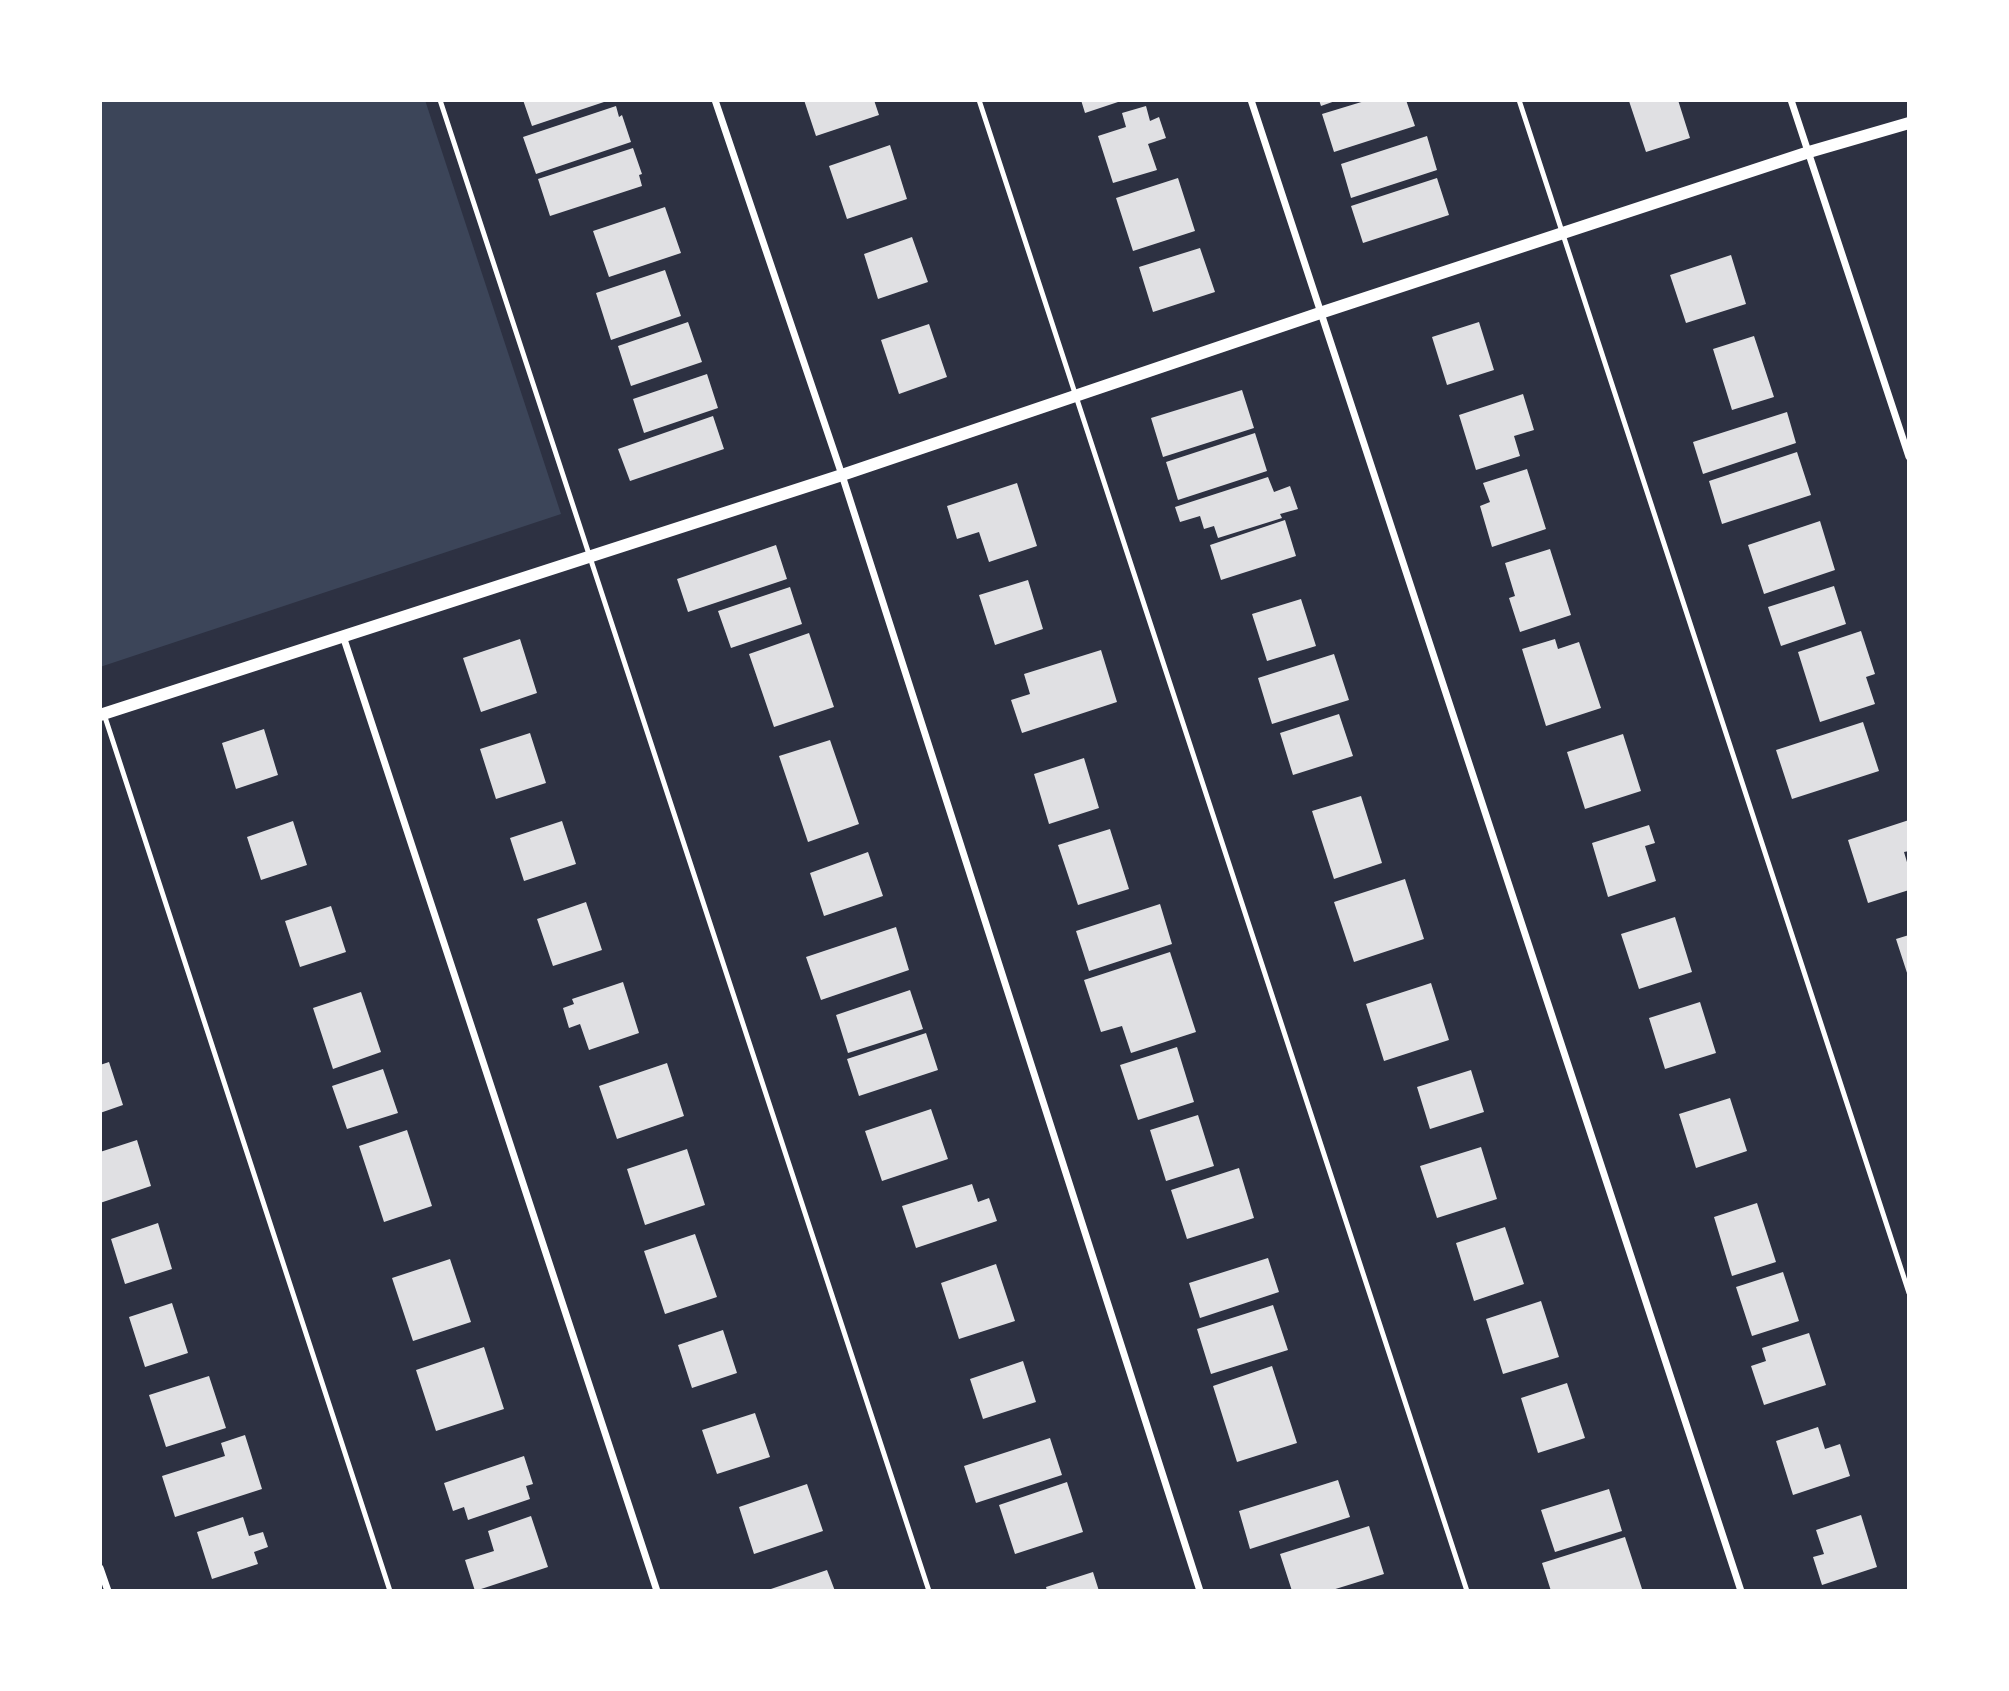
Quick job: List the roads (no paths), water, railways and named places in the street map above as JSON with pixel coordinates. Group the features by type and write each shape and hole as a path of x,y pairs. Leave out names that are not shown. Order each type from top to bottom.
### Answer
{"street":[{"path":"715,100 842,475 1200,1591"},
{"path":"1251,100 1741,1591"},
{"path":"1791,100 1909,457"},
{"path":"102,715 842,475 1809,152 1909,123"},
{"path":"343,635 657,1591"},
{"path":"100,1568 108,1591"}],"lane":[{"path":"440,100 929,1591"},
{"path":"979,100 1466,1591"},
{"path":"1519,100 1909,1293"},
{"path":"102,715 390,1591"}]}
